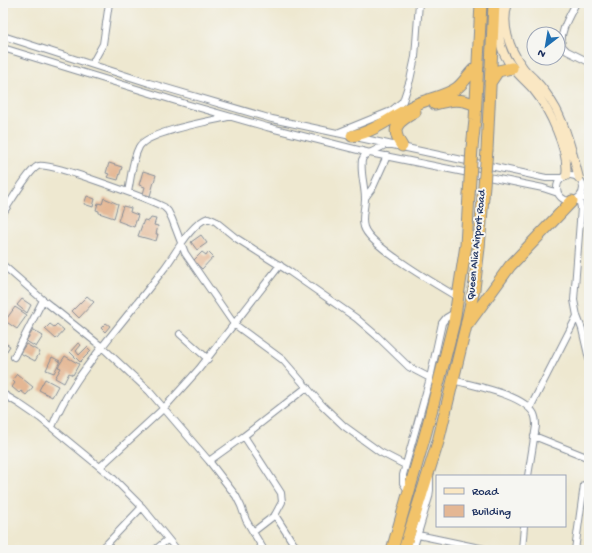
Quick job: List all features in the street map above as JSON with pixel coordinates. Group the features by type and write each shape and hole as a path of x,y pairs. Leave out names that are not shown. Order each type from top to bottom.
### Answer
{"highway":[{"name":"Queen Alia Airport Road","path":"391,549 426,432 459,298 466,245 481,3"},
{"name":"Queen Alia Airport Road","path":"404,550 429,471 453,380 474,290 483,197 494,3"},
{"path":"352,136 372,130 420,103 455,90 478,66"},
{"path":"489,84 498,71 512,68"},
{"path":"402,146 396,136 397,127 404,119 417,111 450,100 463,101 475,106"},
{"path":"466,326 510,266 575,200"}],"street":[{"path":"92,64 103,44 109,3"},
{"path":"336,133 391,111 403,101 410,80 415,57 419,3"},
{"path":"499,3 499,38 505,56 512,68 534,91 551,116 559,136 566,164 564,177 559,183 558,192"},
{"path":"508,3 505,15 505,26 514,54 521,65 540,86 555,108 568,140 583,190 575,200"},
{"path":"576,3 561,39 562,46 567,51 589,62"},
{"path":"3,36 242,111 272,119 546,178 572,176 589,186"},
{"path":"3,48 230,117 370,153 543,188 558,192 565,200 589,199"},
{"path":"128,192 136,154 142,142 158,134 230,117"},
{"path":"387,144 364,156 362,163 363,189 365,198 364,227 372,239 387,251 459,298"},
{"path":"365,198 373,187 387,156"},
{"path":"3,213 30,173 36,167 43,165 128,192 155,203 168,211 176,228 181,245 234,324 276,354 330,413 344,426 380,452 405,465"},
{"path":"575,200 580,203 581,208 574,300 589,359"},
{"path":"52,427 66,398 102,346 166,267 190,232 198,223 208,218 215,221 236,238 280,265 360,321 409,367 430,378"},
{"path":"3,265 43,300 102,346 134,376 164,408 209,461 239,501 246,520 264,550"},
{"path":"100,467 164,408 208,359 280,265"},
{"path":"14,357 43,300"},
{"path":"409,492 402,479 430,378 442,323 446,318 456,312"},
{"path":"530,408 577,316"},
{"path":"180,334 208,359"},
{"path":"453,380 504,394 522,402 530,408 536,419 528,475"},
{"path":"209,461 307,387"},
{"path":"3,394 52,427 100,467 142,507 176,550"},
{"path":"244,436 281,493 282,502 275,515 253,532"},
{"path":"534,436 589,458"},
{"path":"414,550 429,497 429,471"},
{"path":"575,550 584,485"},
{"path":"101,550 142,507"},
{"path":"275,515 293,543 300,550"},
{"path":"522,550 524,527"},
{"path":"418,535 487,550"},
{"path":"155,550 168,538"}],"building":[{"path":"109,163 122,167 118,180 107,177 109,174 106,173"},
{"path":"143,171 156,175 150,196 143,194 145,187 139,185"},
{"path":"87,196 95,199 93,207 84,204"},
{"path":"104,198 118,204 114,218 99,213 99,211 96,210 98,203 102,204"},
{"path":"123,206 131,208 130,212 138,215 134,227 118,221"},
{"path":"151,218 156,219 154,225 158,226 156,241 138,236 144,220 149,221"},
{"path":"201,235 207,243 197,250 191,242"},
{"path":"202,252 206,255 208,252 213,257 202,269 193,261"},
{"path":"87,296 94,302 79,318 72,311"},
{"path":"22,299 31,305 27,313 17,305"},
{"path":"15,307 27,315 17,329 5,321"},
{"path":"106,323 110,326 105,332 101,328"},
{"path":"50,324 54,327 57,324 64,330 56,339 45,329"},
{"path":"33,330 43,336 36,347 26,341"},
{"path":"3,342 10,346 3,357"},
{"path":"78,343 81,345 76,351 79,355 87,347 91,351 80,362 70,352"},
{"path":"26,344 40,352 35,361 20,353"},
{"path":"65,356 79,364 73,375 69,373 64,383 55,378 61,368 58,367"},
{"path":"52,357 60,361 54,373 46,370"},
{"path":"17,374 33,387 26,395 21,391 19,393 12,387 15,383 12,380"},
{"path":"45,379 58,386 52,397 39,390"}]}
